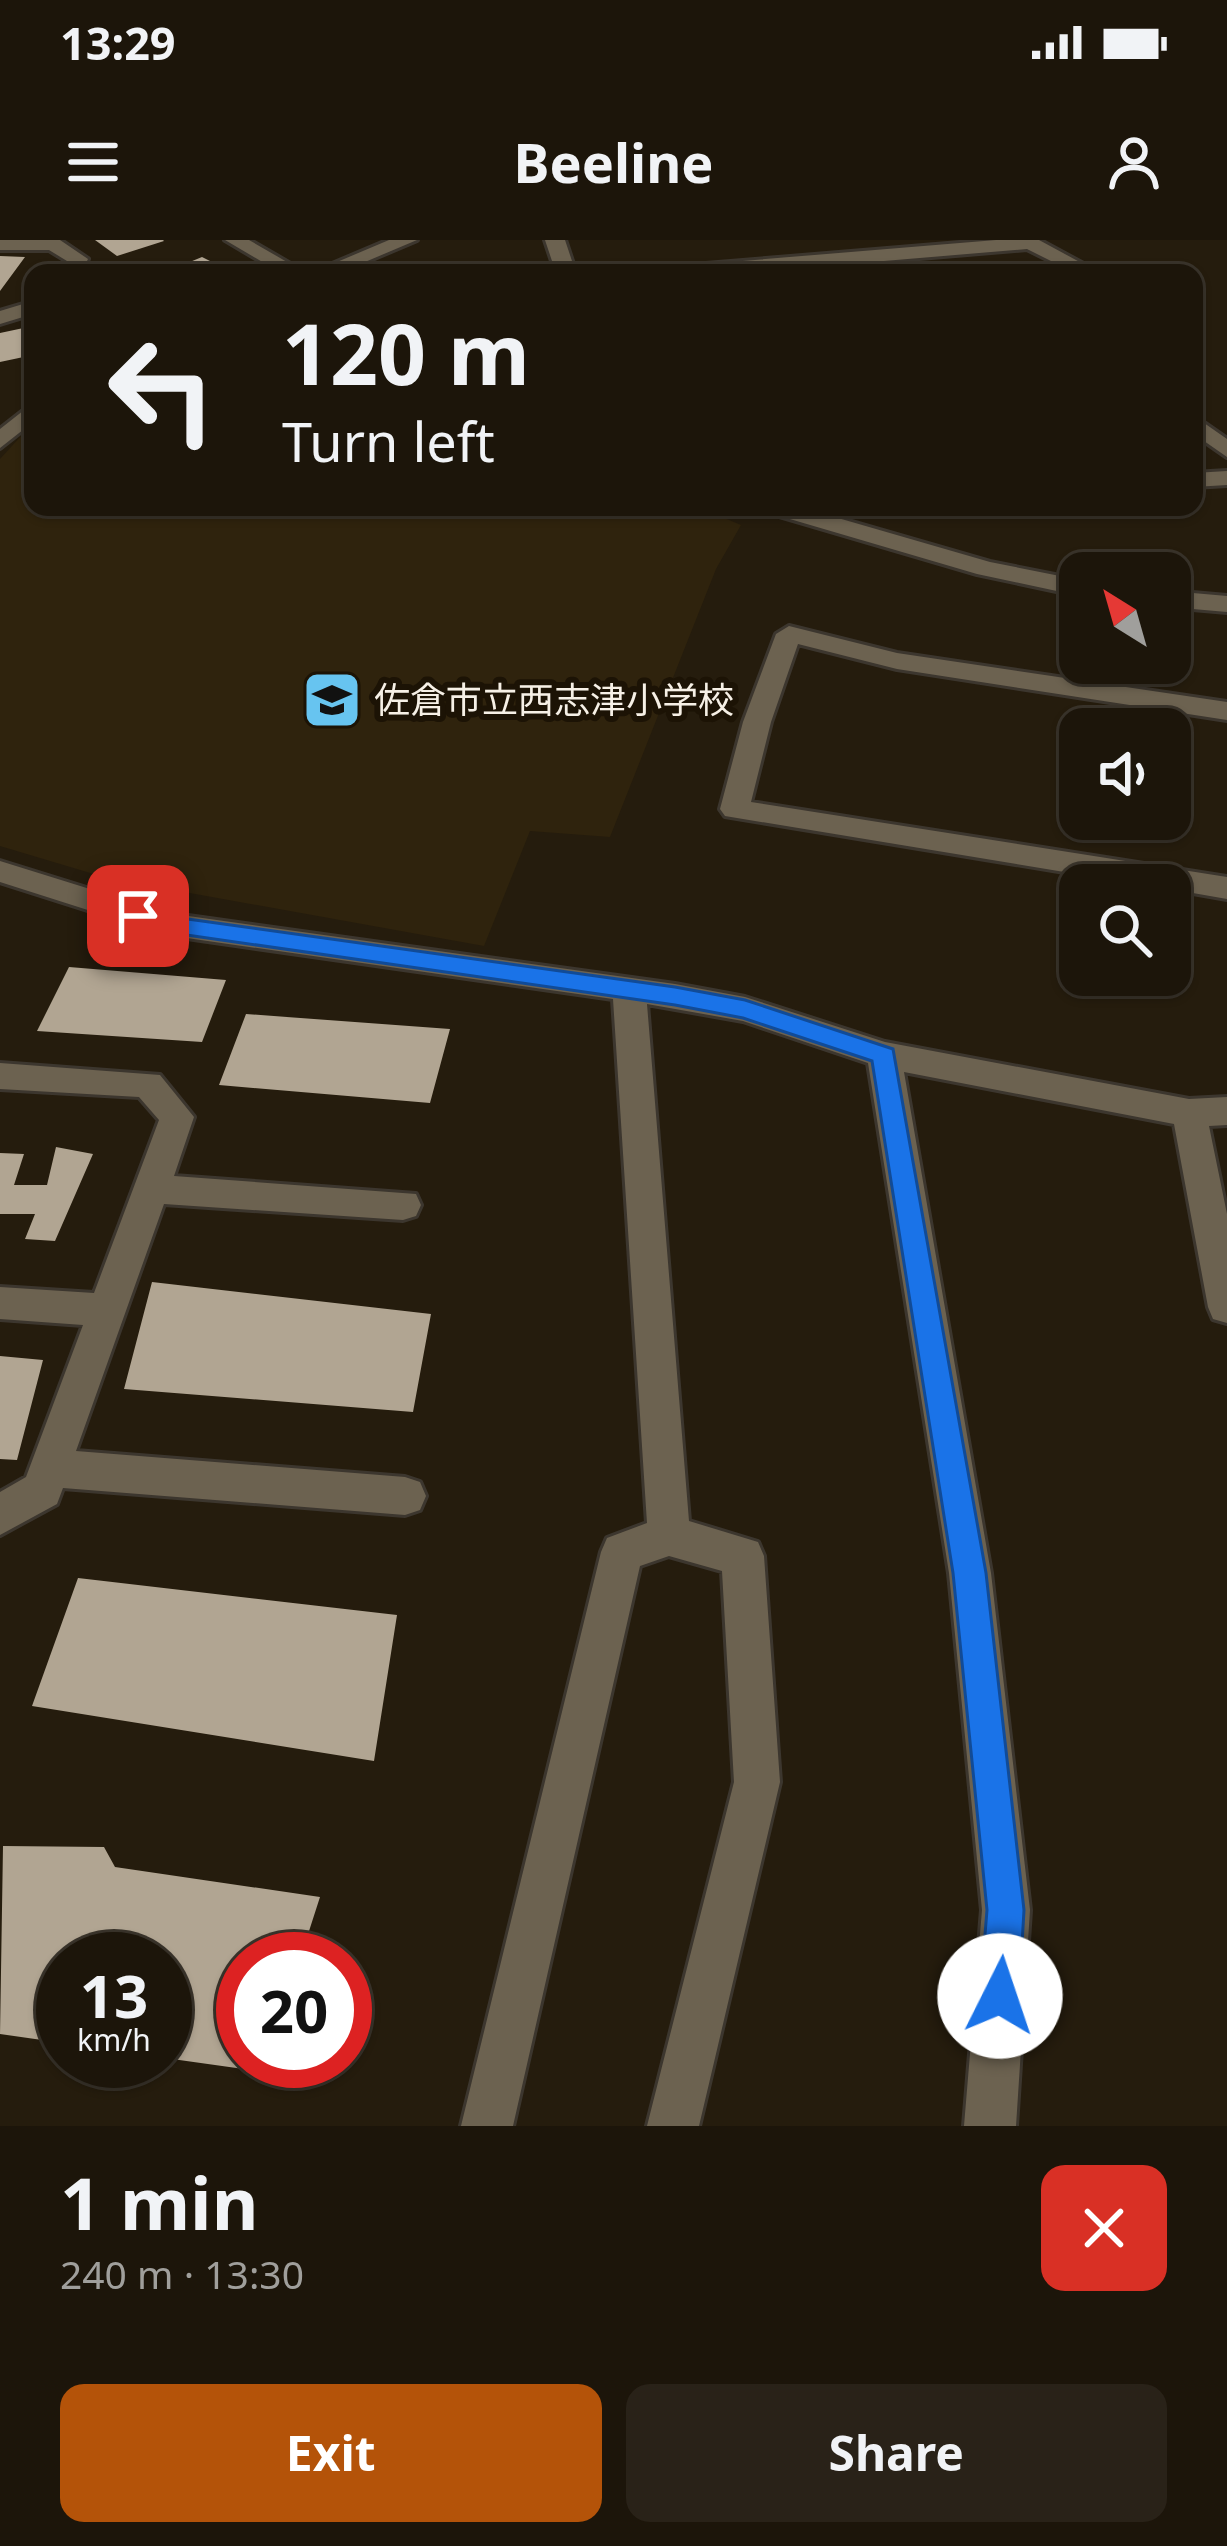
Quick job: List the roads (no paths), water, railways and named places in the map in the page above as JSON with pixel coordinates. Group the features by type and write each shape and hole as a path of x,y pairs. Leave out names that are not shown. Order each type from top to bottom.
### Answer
{"street":[{"path":"235,240 279,264"},
{"path":"344,264 407,240"},
{"path":"782,264 1027,242 1072,264"},
{"path":"0,244 53,244 78,259 76,264"},
{"path":"0,441 24,418"},
{"path":"1203,430 1227,450"},
{"path":"805,516 986,568 1059,584"},
{"path":"857,531 872,516"},
{"path":"1191,601 1227,604"},
{"path":"1227,711 897,661 789,634 757,722 735,809 1227,888"},
{"path":"0,871 166,924 745,1009 884,1055 1190,1113 1227,1111"},
{"path":"629,989 669,1536"},
{"path":"884,1055 970,1573 1006,1910 990,2126"},
{"path":"0,1076 148,1084 177,1117 43,1490 0,1515"},
{"path":"1190,1113 1227,1307"},
{"path":"151,1189 403,1205"},
{"path":"0,1303 107,1310"},
{"path":"50,1468 405,1496"},
{"path":"488,2126 622,1552 669,1536 743,1556 757,1782 673,2126"}],"place":[{"name":"佐倉市立西志津小学校","path":"332,700"}]}
